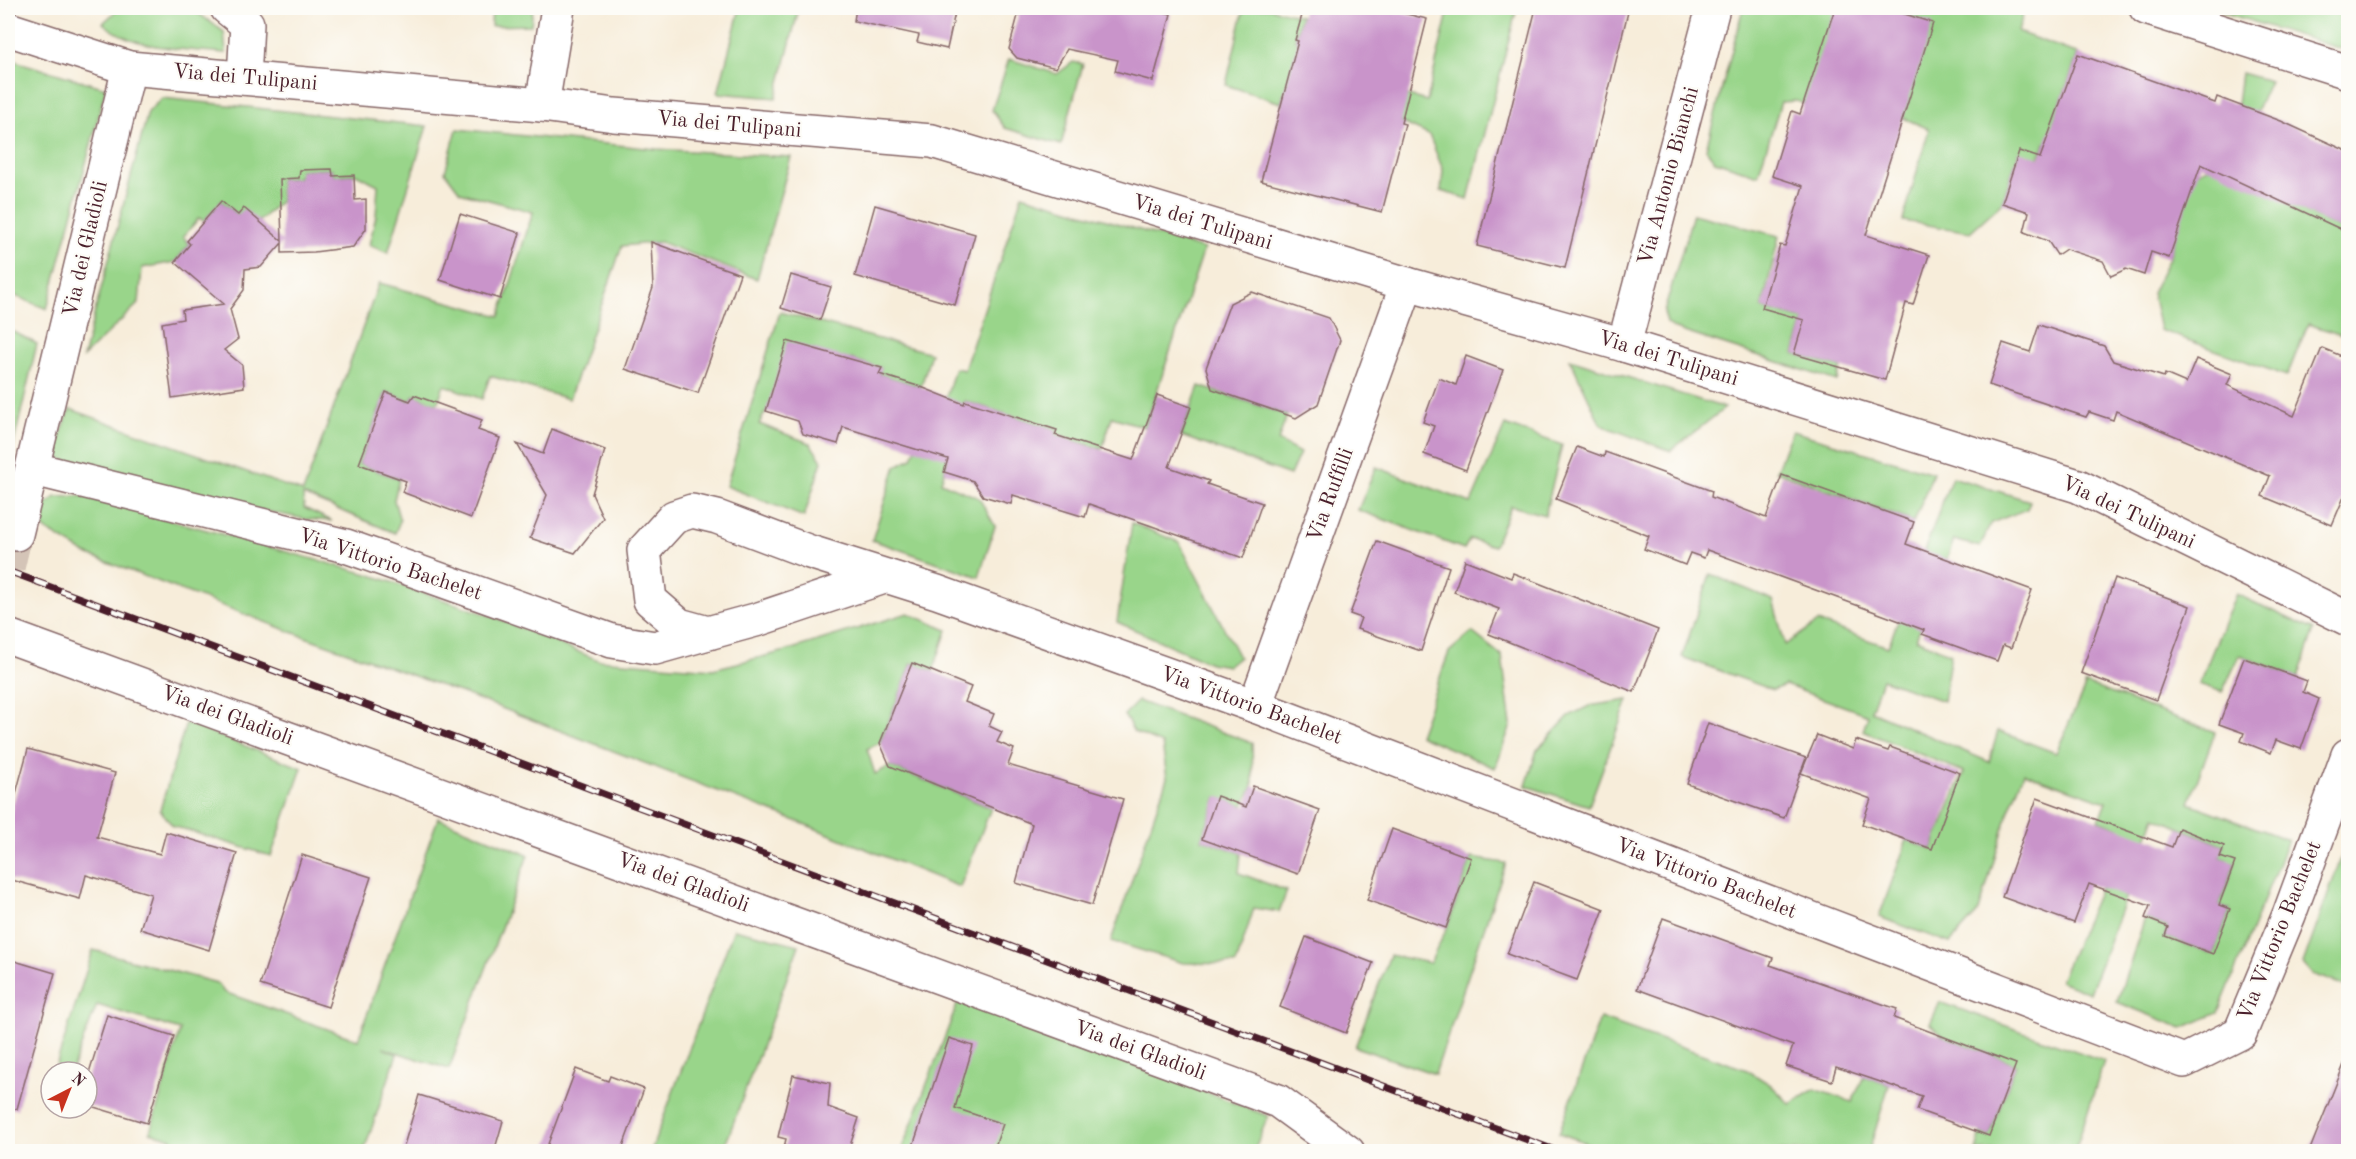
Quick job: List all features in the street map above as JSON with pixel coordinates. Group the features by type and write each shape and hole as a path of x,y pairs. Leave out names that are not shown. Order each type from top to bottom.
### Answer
{"street":[{"path":"227,8 248,24 244,78"},
{"path":"542,105 558,8"},
{"name":"Via Antonio Bianchi","path":"1624,345 1713,8"},
{"path":"2146,8 2349,72"},
{"name":"Via dei Tulipani","path":"8,29 129,69 542,105 614,115 932,141 1407,285 1624,345 2078,486 2349,619"},
{"name":"Via dei Gladioli","path":"16,534 34,469 129,69"},
{"name":"Via Ruffilli","path":"1255,706 1407,285"},
{"name":"Via Vittorio Bachelet","path":"34,469 346,546 612,640 655,648 759,619 887,576"},
{"name":"Via Vittorio Bachelet","path":"708,633 679,625 650,600 644,550 674,517 692,511 717,517 810,552 937,592 1255,706 2184,1061 2240,1033 2289,915 2349,755"},
{"name":"Via dei Gladioli","path":"8,636 1278,1101 1348,1152"}],"green space":[{"path":"116,8 191,8 224,32 226,53 162,47 130,39 103,23"},
{"path":"492,8 533,8 531,25 491,26"},
{"path":"740,8 799,8 776,98 718,93"},
{"path":"1244,8 1270,8 1301,16 1295,40 1354,56 1347,80 1427,101 1449,8 1517,8 1468,199 1441,191 1443,170 1429,135 1405,124 1284,93 1281,103 1226,85"},
{"path":"1743,8 2013,8 2024,11 2018,32 2078,54 2054,122 2196,174 2217,161 2237,104 2241,73 2270,81 2228,175 2345,231 2348,226 2348,337 2308,324 2287,376 2160,330 2152,293 2169,258 2186,204 2045,143 2038,160 2019,152 2002,203 1970,232 1903,221 1929,129 1901,117 1896,136 1796,101 1781,102 1758,175 1715,161 1706,149"},
{"path":"2209,8 2348,8 2348,51"},
{"path":"8,59 106,88 47,309 8,293"},
{"path":"1009,59 1057,74 1073,62 1083,64 1061,145 1005,128 992,110"},
{"path":"162,98 427,126 388,253 369,245 376,216 378,185 356,174 333,176 332,169 300,170 299,178 280,179 281,201 259,221 238,215 221,201 204,221 199,218 183,237 190,244 175,262 142,268 139,303 83,357 148,112"},
{"path":"457,129 656,149 791,157 757,279 660,242 622,246 569,399 490,376 482,399 444,385 437,404 414,395 410,401 386,392 359,464 399,479 394,500 400,521 395,533 303,495 304,508 332,521 305,519 159,490 58,458 58,442 70,409 303,492 379,283 500,316 533,212 460,192 445,172"},
{"path":"1022,195 1204,249 1145,427 1112,417 1102,449 1055,435 1057,430 965,401 941,482 979,498 995,526 979,577 872,540 896,466 912,458 926,421 938,423 955,368 964,370"},
{"path":"1693,214 1779,236 1762,308 1804,320 1794,354 1841,367 1837,381 1675,329 1667,323 1664,312"},
{"path":"780,312 931,353 921,387 879,374 881,368 851,359 766,411 759,424 810,443 822,461 804,517 726,486"},
{"path":"8,329 37,344 8,468"},
{"path":"1570,359 1725,408 1670,451 1601,425"},
{"path":"1199,386 1287,415 1278,441 1300,453 1290,475 1181,436"},
{"path":"1505,425 1562,445 1545,515 1511,506 1494,546 1470,539 1464,549 1358,510 1376,467 1471,503"},
{"path":"1792,431 1933,473 1914,522 1776,471"},
{"path":"1952,477 2030,501 2027,509 1991,523 1980,547 1954,540 1916,639 1951,654 1943,701 1882,679 1871,711 1989,762 1998,731 2056,753 2086,684 2215,732 2189,803 2288,840 2218,1013 2182,1028 2117,1002 2145,918 2168,927 2165,936 2213,954 2230,909 2219,905 2235,863 2220,857 2224,846 2155,817 2090,993 2060,981 2100,888 2121,829 2099,820 2106,802 2024,773 2009,810 1979,911 1950,943 1879,917 1907,840 1932,849 1964,772 1863,731 1868,715 1785,685 1773,690 1682,657 1710,574 1773,600 1785,645 1818,622 1888,647"},
{"path":"83,496 371,575 494,617 598,660 713,669 782,652 908,613 947,630 933,671 912,663 880,743 867,749 875,774 890,766 991,808 960,887 809,826 462,693 294,633 86,554 43,528 43,508 55,497"},
{"path":"1132,523 1179,542 1239,657 1228,666 1210,663 1117,622"},
{"path":"2236,594 2314,630 2298,678 2240,655 2222,692 2199,684"},
{"path":"1472,632 1502,656 1511,725 1495,768 1419,735 1449,652"},
{"path":"1628,700 1589,806 1526,786 1537,750 1569,716 1589,706"},
{"path":"1138,701 1252,743 1253,786 1243,806 1217,797 1202,839 1241,853 1239,873 1287,891 1279,912 1254,908 1236,964 1183,963 1111,941 1167,778 1162,744 1134,732 1124,715"},
{"path":"186,723 302,768 271,856 173,826 160,810"},
{"path":"438,818 528,855 449,1069 383,1048 397,1054 364,1151 168,1151 172,1139 150,1132 180,1030 97,1005 76,1060 58,1060 93,950 217,983 224,992 358,1040"},
{"path":"2346,844 2348,845 2348,987 2312,974 2303,964"},
{"path":"1471,858 1506,863 1435,1074 1355,1047 1390,955 1430,963 1447,928"},
{"path":"734,929 799,945 723,1151 651,1151"},
{"path":"960,997 1268,1116 1254,1151 901,1152"},
{"path":"1940,1002 2104,1061 2075,1151 1976,1151 1981,1133 1989,1136 2016,1064 1944,1037 1930,1024"},
{"path":"1600,1018 1747,1070 1771,1085 1790,1104 1815,1089 1852,1102 1864,1076 1889,1085 1869,1151 1609,1151 1559,1133"}],"building":[{"path":"856,8 956,8 947,49 917,42 919,35 854,21"},
{"path":"1020,8 1149,8 1171,14 1153,81 1115,71 1118,60 1067,49 1056,68 1017,58 1009,49"},
{"path":"1304,8 1382,8 1427,19 1401,123 1405,124 1382,212 1261,181 1298,41 1295,40"},
{"path":"1536,8 1629,8 1565,268 1477,246"},
{"path":"1835,8 1886,8 1933,23 1866,235 1929,255 1913,305 1906,303 1885,380 1794,354 1804,320 1762,308 1780,245 1785,246 1803,186 1772,176 1792,111 1800,114"},
{"path":"2078,54 2215,103 2217,97 2281,121 2349,152 2349,233 2201,164 2169,258 2151,252 2144,275 2126,269 2111,276 2103,261 2066,249 2057,255 2048,241 2024,232 2029,212 2002,203 2019,151 2040,158"},
{"path":"332,169 333,176 354,175 355,200 366,199 366,229 353,247 282,253 282,243 261,267 245,269 244,290 230,309 238,339 224,350 242,365 244,387 172,398 162,323 183,319 182,310 224,304 175,262 190,244 187,241 221,201 238,215 244,208 282,241 280,179 299,178 300,170"},
{"path":"875,205 975,234 955,305 855,276"},
{"path":"460,214 520,233 500,299 440,280"},
{"path":"651,242 740,274 698,393 625,369 653,288"},
{"path":"791,275 831,287 820,320 781,308"},
{"path":"1252,292 1329,318 1340,340 1318,404 1296,418 1212,389 1206,368 1230,303"},
{"path":"2039,325 2104,346 2113,361 2164,377 2165,374 2186,383 2196,359 2232,374 2227,385 2294,416 2322,348 2349,359 2349,485 2332,525 2262,496 2270,476 2116,411 2113,420 2089,412 2086,417 1989,385 2003,343 2030,352"},
{"path":"787,341 882,368 879,374 964,404 965,401 1057,430 1055,435 1133,460 1157,395 1191,407 1169,467 1209,481 1207,484 1262,503 1243,558 1089,504 1085,517 1013,495 1011,504 983,496 973,481 944,472 948,459 843,427 838,444 803,434 798,421 766,411"},
{"path":"1466,356 1503,370 1466,470 1424,454 1434,426 1423,422 1439,378 1456,385"},
{"path":"386,392 410,401 414,395 482,420 478,430 500,438 471,518 402,492 406,481 359,464"},
{"path":"552,429 605,450 592,494 603,518 575,553 530,538 547,495 517,444 543,454"},
{"path":"1577,447 1604,457 1605,452 1712,491 1711,497 1766,518 1782,475 1914,522 1906,544 2032,590 2011,648 2003,645 1997,661 1922,634 1924,630 1707,550 1704,558 1690,553 1685,565 1644,549 1649,536 1556,499"},
{"path":"1377,541 1449,567 1421,651 1357,629 1361,618 1350,614"},
{"path":"1465,560 1511,578 1513,573 1658,630 1634,692 1489,634 1499,609 1454,592"},
{"path":"2115,578 2190,606 2156,700 2081,673"},
{"path":"2244,658 2307,681 2303,692 2319,699 2301,749 2276,740 2271,753 2241,741 2244,733 2219,724"},
{"path":"912,663 971,687 965,702 994,714 989,726 1002,732 997,742 1014,749 1008,765 1123,799 1092,905 1016,883 1032,824 890,766 880,743"},
{"path":"1708,723 1806,758 1784,818 1687,784"},
{"path":"1817,735 1853,749 1856,740 1888,751 1890,747 1960,773 1932,849 1862,824 1871,799 1801,773"},
{"path":"28,749 115,773 97,837 160,854 166,832 237,853 209,950 140,929 151,894 86,875 80,899 8,879 8,823"},
{"path":"1253,786 1320,810 1298,874 1202,839 1217,796 1246,807"},
{"path":"2037,798 2172,847 2179,828 2224,846 2220,857 2235,862 2219,905 2230,909 2213,954 2165,936 2168,927 2145,918 2150,906 2089,884 2074,923 2002,897"},
{"path":"1392,829 1471,858 1446,928 1367,900"},
{"path":"302,855 371,877 328,1007 260,985"},
{"path":"1534,882 1604,909 1577,980 1507,954"},
{"path":"1663,918 1773,958 1770,965 1897,1009 1894,1018 2016,1064 1989,1136 1917,1110 1922,1096 1836,1067 1832,1081 1786,1066 1793,1046 1637,989"},
{"path":"1306,937 1373,963 1346,1033 1280,1007"},
{"path":"8,959 55,973 17,1109 8,1108"},
{"path":"107,1015 174,1036 147,1123 99,1109 99,1060 93,1060"},
{"path":"949,1038 973,1046 955,1108 1003,1124 993,1152 911,1152"},
{"path":"2347,1057 2349,1057 2349,1152 2309,1152"},
{"path":"576,1069 608,1081 610,1076 644,1089 621,1152 545,1152"},
{"path":"793,1075 830,1083 828,1107 859,1118 848,1152 783,1152 786,1139 778,1137"},
{"path":"419,1095 503,1121 494,1152 402,1152"}],"tunnel":[{"path":"8,568 16,534"}],"railway":[{"path":"8,571 1560,1152"}]}
